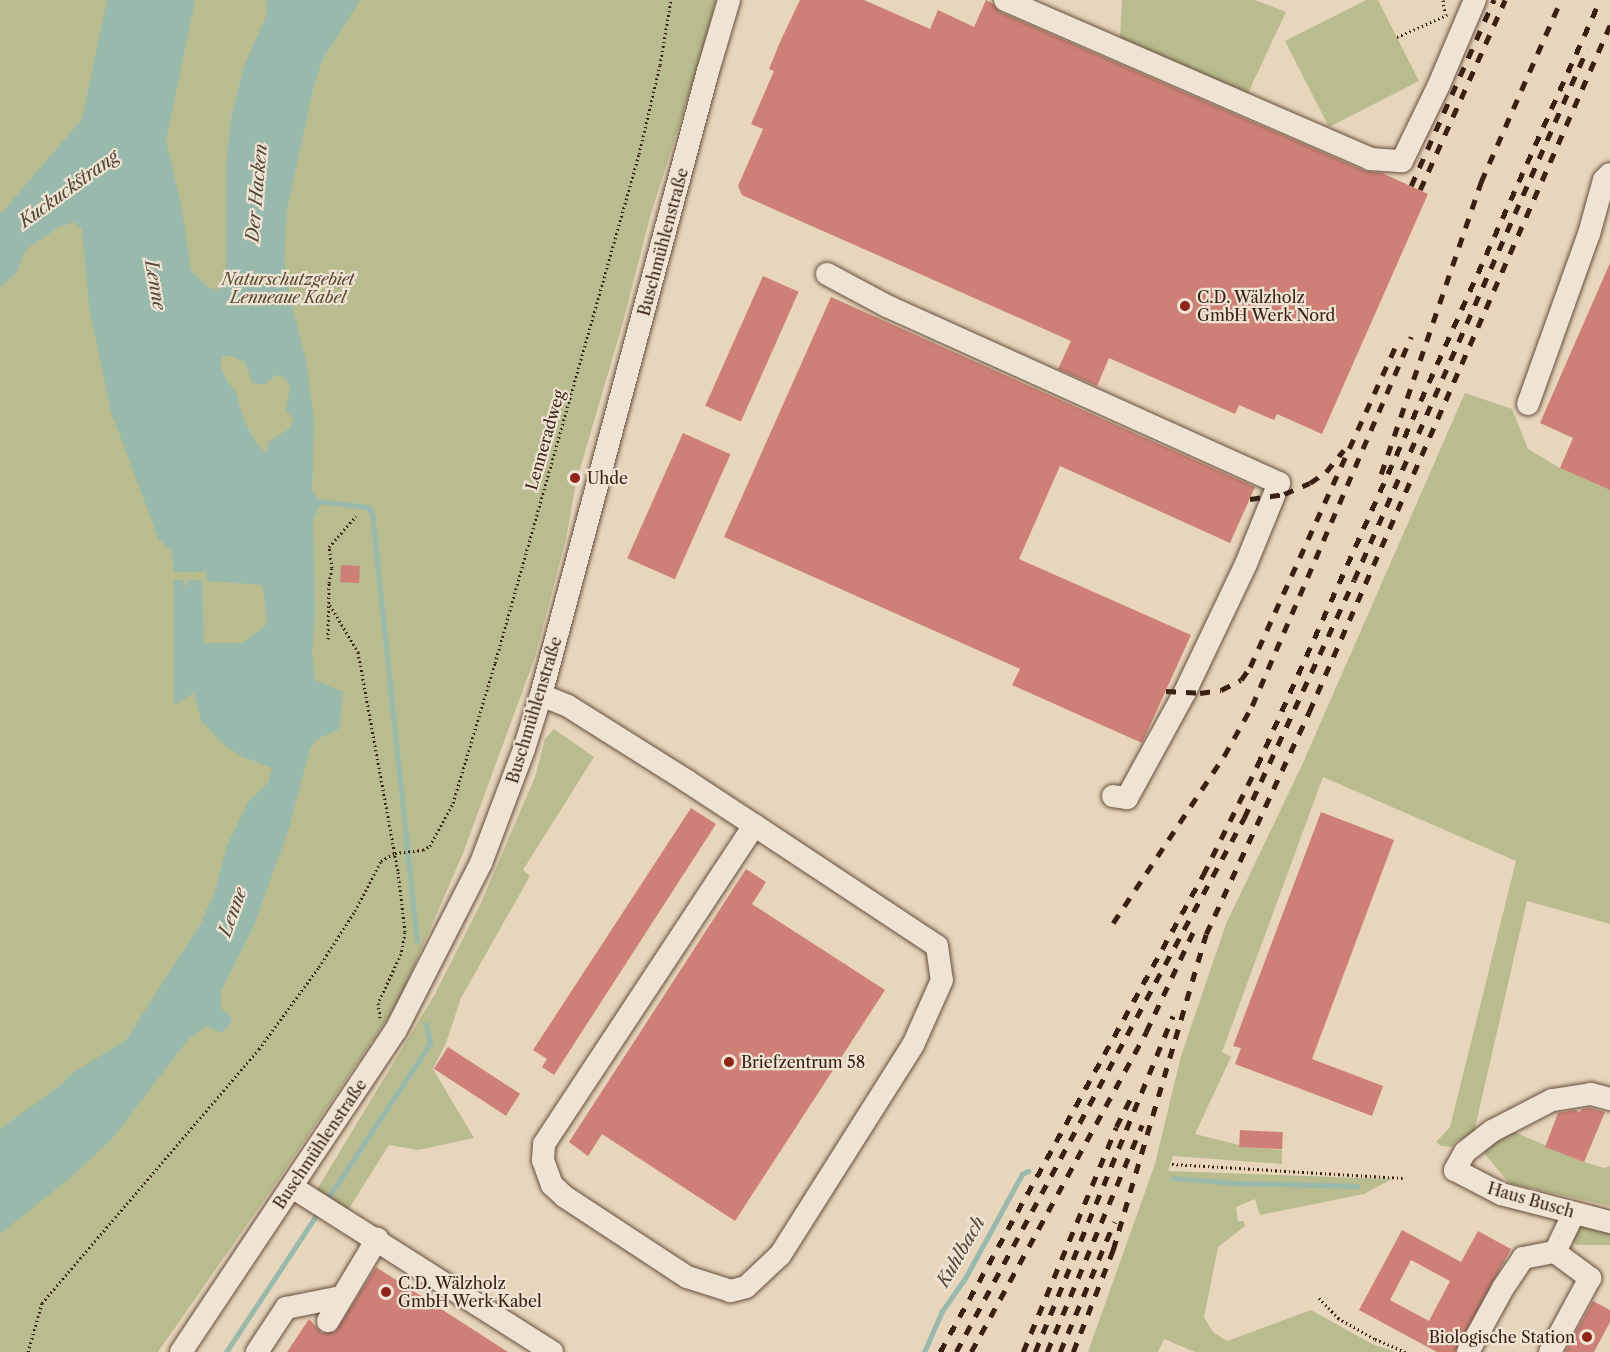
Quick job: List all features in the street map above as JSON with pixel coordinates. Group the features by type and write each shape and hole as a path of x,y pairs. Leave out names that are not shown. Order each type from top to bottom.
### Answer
{"street":[{"name":"Buschmühlenstraße","path":"181,1352 396,1030 481,863 524,748 541,695 729,0"},
{"path":"1005,0 1370,159 1402,161 1475,0"},
{"path":"1528,404 1589,234 1604,180 1610,174"},
{"path":"827,274 869,294 887,306 1279,483 1246,564 1185,692 1126,798 1113,795"},
{"path":"541,695 568,706 754,825 937,946 942,980 913,1045 780,1255 746,1287 730,1291 687,1277 566,1197 552,1185 543,1160 544,1144 754,825"},
{"name":"Haus Busch","path":"1610,1099 1591,1094 1552,1100 1492,1131 1465,1152 1455,1170 1501,1194 1610,1222"},
{"path":"292,1187 378,1239 552,1352"},
{"path":"1555,1252 1574,1213"},
{"path":"328,1321 378,1239"},
{"path":"1468,1352 1503,1288 1523,1258 1555,1252 1590,1278 1550,1352"},
{"path":"257,1352 286,1308 341,1298"}],"path":[{"name":"Lenneradweg","path":"395,853 423,850 435,838 453,803 495,663 639,154 660,66 671,0"},
{"path":"1443,0 1445,14 1464,28"},
{"path":"1397,38 1445,14"},
{"path":"328,639 329,583 332,568 329,546 356,516"},
{"path":"330,606 358,652 395,853 405,932 401,954 378,1003 378,1016 396,1030"},
{"path":"28,1352 42,1303 259,1049 319,967 355,911 381,861 395,853"},
{"path":"1172,1164 1403,1178"},
{"path":"1318,1298 1338,1318 1404,1352"}],"green space":[{"name":"Naturschutzgebiet Lenneaue Kabel","path":"0,0 716,0 704,47 650,217 623,322 576,483 566,539 535,657 464,851 398,1003 158,1352 0,1352"},
{"path":"1122,0 1255,0 1286,12 1248,93 1120,38"},
{"path":"1366,0 1378,0 1419,81 1329,127 1285,41"},
{"path":"1465,393 1512,409 1528,449 1560,468 1610,490 1610,924 1527,901 1474,1132 1455,1142 1452,1147 1441,1146 1436,1142 1450,1127 1516,861 1323,777 1222,1052 1231,1057 1195,1134 1239,1145 1239,1147 1282,1150 1282,1164 1173,1156 1168,1171 1392,1179 1364,1194 1260,1215 1255,1199 1236,1207 1238,1221 1244,1221 1245,1226 1218,1247 1204,1317 1213,1332 1227,1341 1311,1310 1372,1344 1395,1352 1195,1352 1164,1339 1158,1352 1088,1352 1155,1164 1181,1056 1226,924 1302,765"},
{"path":"554,729 594,757 523,870 530,876 461,998 446,1043 433,1069 474,1138 418,1150 389,1145 348,1210 316,1191 435,994 481,903 535,777 545,739"},
{"path":"1505,1128 1584,1162 1604,1168 1610,1166 1610,1206 1509,1183 1479,1147"},
{"path":"1581,1226 1610,1232 1610,1245 1576,1245 1571,1237 1573,1231"}],"water":[{"path":"107,0 195,0 166,141 181,204 191,270 206,286 217,290 226,284 226,165 231,119 244,66 267,14 266,0 360,0 323,59 314,85 287,210 284,262 307,365 314,422 312,491 322,502 313,520 315,611 312,655 315,680 343,692 339,729 317,739 310,749 289,828 253,928 221,991 221,1008 233,1019 223,1033 205,1026 187,1041 111,1140 72,1176 0,1234 0,1129 60,1086 71,1074 126,1040 201,923 214,894 227,846 248,802 268,783 272,768 241,756 223,744 201,720 194,693 174,705 174,580 184,580 187,590 188,580 202,580 204,643 242,643 267,624 263,585 207,581 206,569 203,572 174,572 172,551 159,540 111,412 89,307 82,230 75,222 59,227 25,250 17,272 0,287 0,215 82,119","holes":["223,356 231,356 245,362 252,383 265,385 276,375 285,378 290,387 286,410 294,420 289,429 268,442 267,454 257,444 244,421 236,392 227,381 220,365"]}],"building":[{"name":"C.D. Wälzholz GmbH Werk Nord","path":"800,0 864,0 930,29 938,10 974,27 986,0 1000,12 1365,171 1382,173 1428,194 1322,434 1277,414 1274,420 1239,405 1235,414 1109,358 1097,386 1058,369 1071,341 742,195 738,186 763,129 751,124 774,71 769,69"},
{"path":"1610,263 1610,490 1560,468 1573,438 1540,423"},
{"path":"763,276 799,292 741,422 705,406"},
{"path":"831,297 1255,487 1230,543 1060,466 1019,559 1191,635 1142,743 1012,685 1020,669 724,537"},
{"path":"683,433 731,454 675,579 627,558"},
{"path":"341,565 360,566 359,583 340,582"},
{"path":"691,808 716,824 554,1075 542,1067 547,1059 533,1050"},
{"path":"1321,812 1394,840 1312,1059 1383,1086 1372,1116 1235,1064 1241,1048 1233,1046"},
{"name":"Briefzentrum 58","path":"746,869 766,882 752,904 885,990 735,1221 602,1134 588,1156 569,1142"},
{"path":"448,1047 520,1094 506,1116 434,1069"},
{"path":"1590,1108 1605,1112 1584,1162 1545,1147 1558,1113 1575,1110 1580,1112 1582,1109"},
{"path":"1240,1130 1283,1132 1282,1149 1239,1147"},
{"path":"1402,1230 1461,1262 1478,1231 1511,1249 1455,1352 1437,1352 1359,1310","holes":["1411,1260 1450,1281 1429,1321 1390,1300"]},
{"name":"C.D. Wälzholz GmbH Werk Kabel","path":"376,1267 508,1352 287,1352 309,1319 322,1333 335,1332"},
{"name":"Biologische Station","path":"1593,1301 1610,1310 1610,1322 1594,1352 1565,1352"}],"waterway":[{"path":"318,501 368,507 372,514 417,941"},
{"path":"326,1201 430,1043 426,1024"},
{"name":"Kuhlbach","path":"924,1352 942,1311 964,1280 1022,1174 1028,1171"},
{"name":"Kuhlbach","path":"1173,1178 1235,1183 1358,1186"},
{"path":"226,1352 319,1211"}],"railway":[{"path":"1411,186 1494,0"},
{"path":"1420,190 1505,0"},
{"path":"1381,474 1481,182 1561,0"},
{"path":"940,1352 1203,875 1257,766 1600,0"},
{"path":"1073,1352 1113,1250 1206,934 1309,712 1610,25"},
{"path":"956,1352 1244,818 1354,580 1587,49"},
{"path":"1113,923 1224,756 1252,706 1411,337"},
{"path":"1166,691 1200,693 1221,690 1241,680 1250,667 1396,345"},
{"path":"1250,499 1284,494 1310,483 1326,472 1344,450"},
{"path":"971,1352 1146,1032 1194,930"},
{"path":"1035,1352 1173,1016"},
{"path":"1023,1352 1116,1127 1133,1094"},
{"path":"1047,1352 1142,1125"},
{"path":"1060,1352 1114,1222"}],"place":[{"name":"C.D. Wälzholz GmbH Werk Nord","path":"1185,306"},
{"name":"Uhde","path":"575,478"},
{"name":"Briefzentrum 58","path":"729,1062"},
{"name":"C.D. Wälzholz GmbH Werk Kabel","path":"386,1292"},
{"name":"Biologische Station","path":"1587,1337"}],"water label":[{"name":"Kuckuckstrang","path":"69,189"},
{"name":"Der Hacken","path":"257,193"},
{"name":"Lenne","path":"155,285"},
{"name":"Lenne","path":"233,912"}]}
